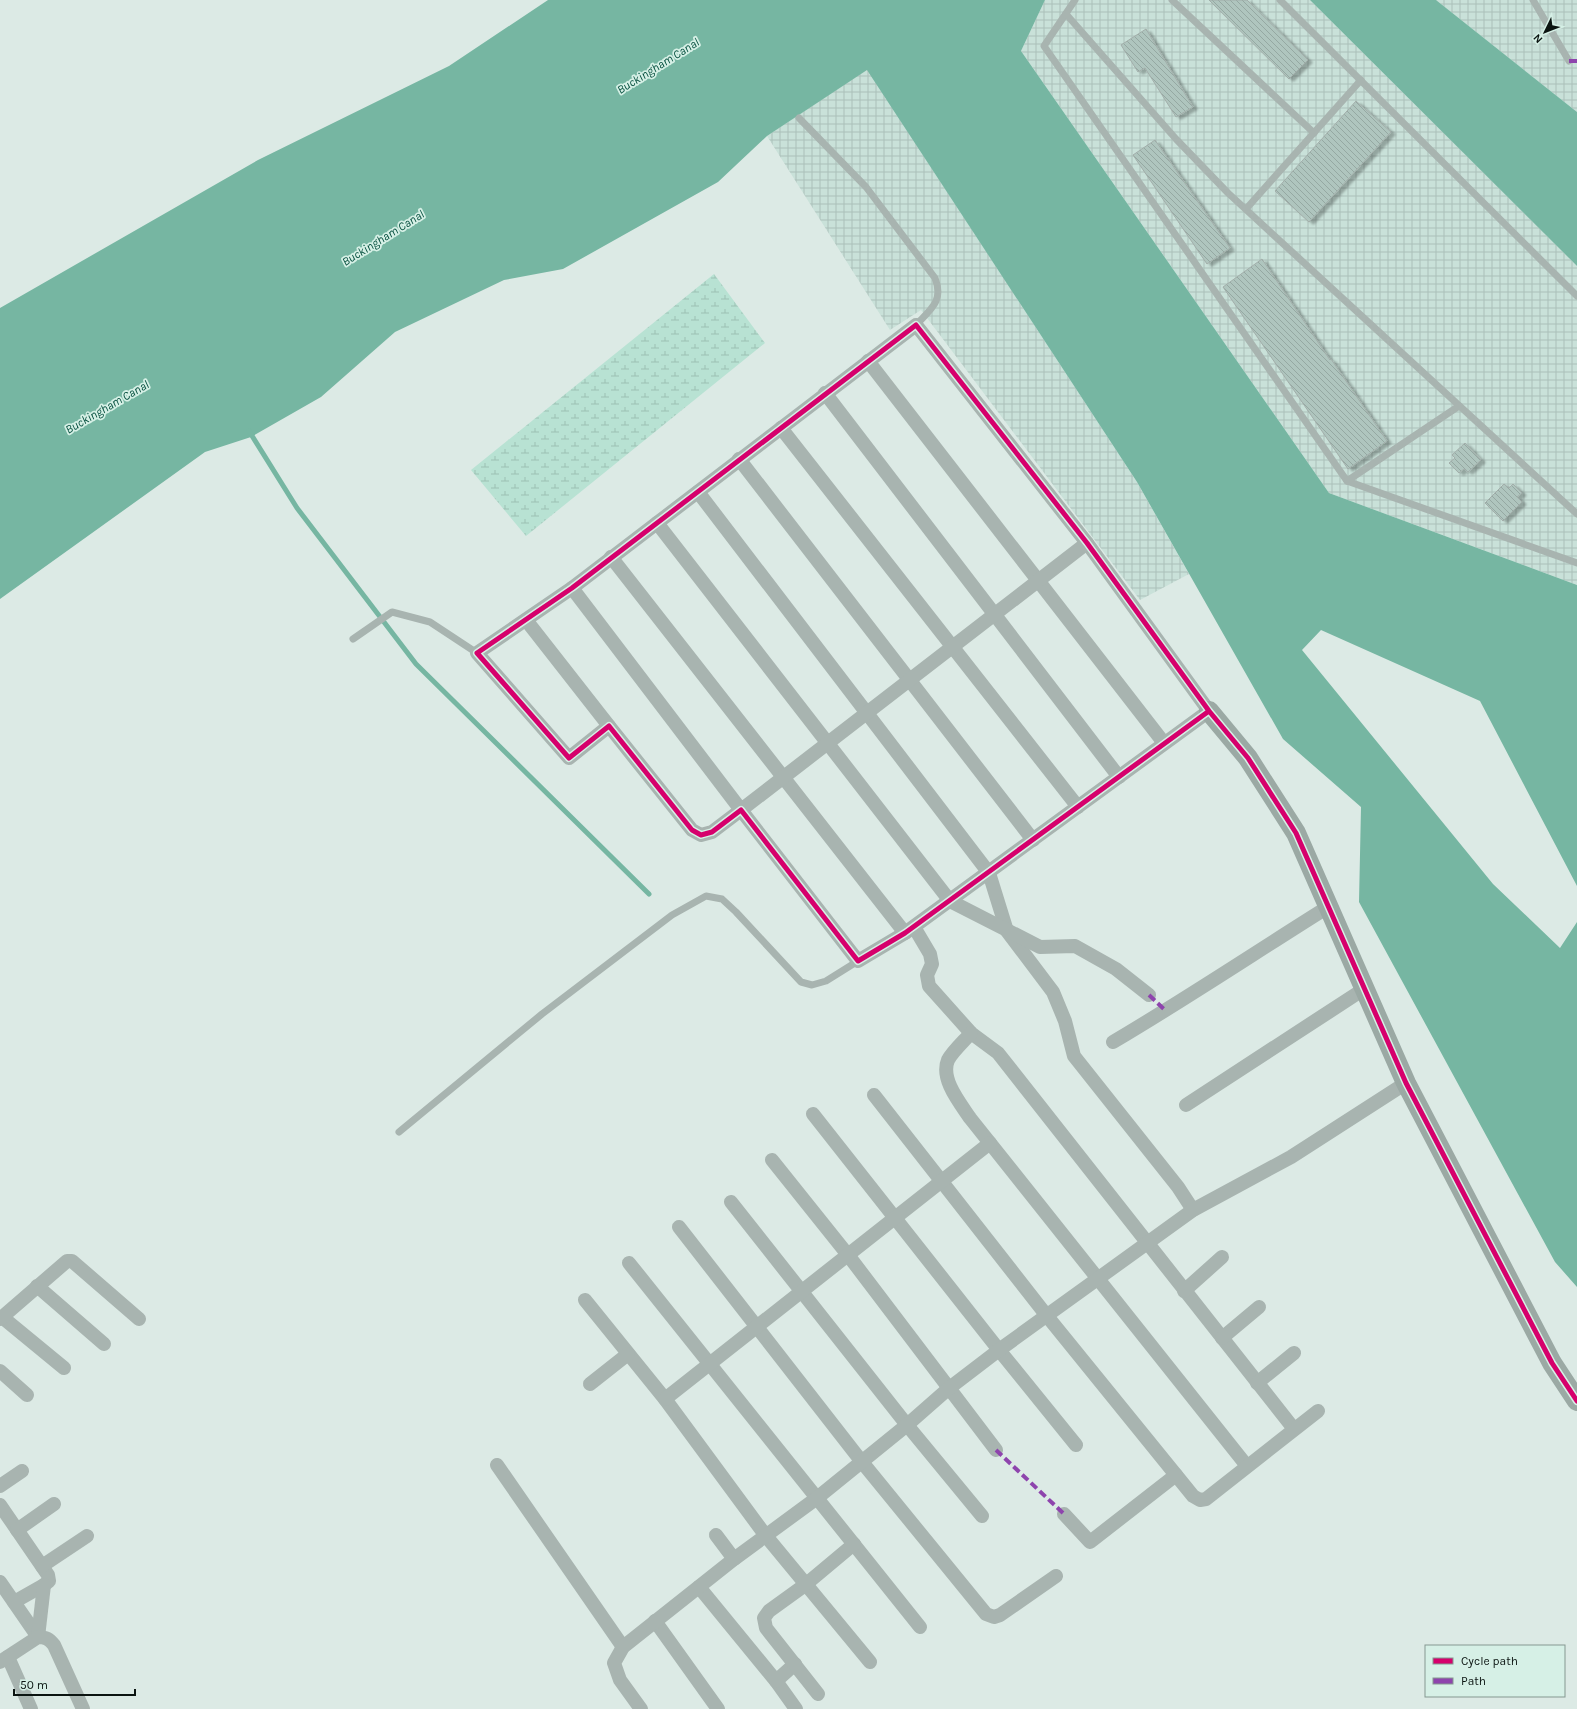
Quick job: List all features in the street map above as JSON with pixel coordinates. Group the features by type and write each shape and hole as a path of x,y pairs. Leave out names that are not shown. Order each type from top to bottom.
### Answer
{"street":[{"path":"609,726 569,758 477,652 572,588 916,325 1087,543 1209,710 1248,758 1296,833 1406,1083 1552,1363 1577,1402"},
{"path":"868,362 1164,743"},
{"path":"826,393 1119,777"},
{"path":"781,428 1078,807"},
{"path":"739,459 1033,840"},
{"path":"698,492 989,873 1007,931 1053,992 1065,1021 1074,1056 1178,1186 1193,1210"},
{"path":"657,523 950,901 1040,947 1075,946 1116,969 1149,995"},
{"path":"526,620 692,830 701,835 712,832 1087,543"},
{"path":"611,557 783,778 930,954 932,964 927,975 929,986 970,1033 998,1053 1294,1430"},
{"path":"572,588 858,961 910,930 1209,710"},
{"path":"1113,1042 1166,1011 1328,907"},
{"path":"1186,1105 1364,989"},
{"path":"970,1033 948,1061 947,1077 970,1118 1247,1466"},
{"path":"641,1709 620,1680 614,1663 623,1647 655,1620 734,1559 817,1498 907,1425 948,1388 1193,1210 1291,1157 1406,1083"},
{"path":"874,1095 1047,1316 1193,1496 1200,1500 1206,1499 1318,1411"},
{"path":"813,1114 1076,1445"},
{"path":"665,1399 990,1143"},
{"path":"772,1160 848,1255 996,1450"},
{"path":"731,1202 907,1425 982,1516"},
{"path":"679,1227 862,1462 986,1614 994,1617 1000,1615 1056,1576"},
{"path":"1184,1291 1222,1257"},
{"path":"64,1368 1,1318 67,1260 72,1261 139,1319"},
{"path":"629,1263 920,1627"},
{"path":"37,1286 104,1344"},
{"path":"585,1300 665,1399 766,1536 870,1662"},
{"path":"1222,1338 1259,1307"},
{"path":"1257,1383 1294,1352"},
{"path":"590,1384 628,1354"},
{"path":"0,1371 27,1395"},
{"path":"497,1465 623,1647"},
{"path":"0,1486 22,1471"},
{"path":"1064,1514 1090,1542 1176,1475"},
{"path":"17,1530 54,1504"},
{"path":"0,1505 48,1575 48,1581 44,1585 14,1602"},
{"path":"42,1566 87,1536"},
{"path":"716,1536 734,1559"},
{"path":"818,1694 796,1664 766,1628 764,1618 769,1611 805,1585 854,1544"},
{"path":"0,1582 38,1637"},
{"path":"38,1637 44,1585"},
{"path":"699,1587 776,1681 796,1709"},
{"path":"655,1620 718,1709"},
{"path":"31,1709 4,1660 38,1637 44,1637 50,1639 54,1645 83,1709"},
{"path":"776,1681 796,1664"}],"lane":[{"path":"1075,0 1044,46 1347,481 1577,563"},
{"path":"1172,0 1314,133"},
{"path":"1280,0 1577,296"},
{"path":"1533,0 1569,60"},
{"path":"1066,14 1202,168 1577,514"},
{"path":"1246,209 1361,80"},
{"path":"799,118 866,187 935,278 939,288 938,298 934,307 916,325"},
{"path":"1347,481 1459,406"},
{"path":"353,639 368,627 392,612 430,622 477,652"},
{"path":"399,1132 542,1014 672,915 706,896 722,899 801,982 812,985 826,981 858,961"}],"shaded area":[{"path":"1045,0 1310,0 1577,266 1577,585 1329,493 1021,51"},
{"path":"1436,0 1577,0 1577,112"},
{"path":"867,69 1137,482 1189,574 1140,600 921,310 890,330 767,136"}],"green space":[{"path":"714,274 765,343 526,536 471,470"}],"water":[{"name":"Buckingham Canal","path":"548,0 1045,0 1021,51 1329,493 1577,585 1577,886 1480,701 1321,630 1302,650 1493,884 1560,948 1577,922 1577,1287 1555,1262 1359,902 1361,807 1283,739 1137,482 867,70 767,136 718,182 563,269 504,280 395,332 321,397 251,437 205,452 0,599 0,308 258,160 449,66"},
{"path":"1310,0 1436,0 1577,112 1577,266"}],"building":[{"path":"1209,0 1247,0 1308,60 1289,79"},
{"path":"1146,29 1193,107 1176,117 1145,68 1138,72 1121,45"},
{"path":"1356,101 1391,132 1309,222 1275,191"},
{"path":"1155,140 1230,248 1207,264 1133,155"},
{"path":"1262,259 1387,441 1348,469 1223,287"},
{"path":"1465,443 1481,460 1468,472 1464,469 1459,473 1449,463 1455,458 1452,455"},
{"path":"1504,484 1509,488 1513,484 1522,493 1517,497 1522,502 1503,521 1485,503"}],"waterway":[{"path":"249,431 297,508 416,664 649,894"}],"marked path":[{"path":"1569,61 1577,61"},
{"path":"1149,995 1166,1011"},
{"path":"996,1450 1064,1514"}],"cycle path":[{"path":"1209,711 905,933 858,961 741,810 712,832 701,835 692,830 609,726 569,758 477,653 572,588 916,325 1087,543 1209,711 1248,758 1296,833 1406,1083 1552,1363 1577,1401"}]}
